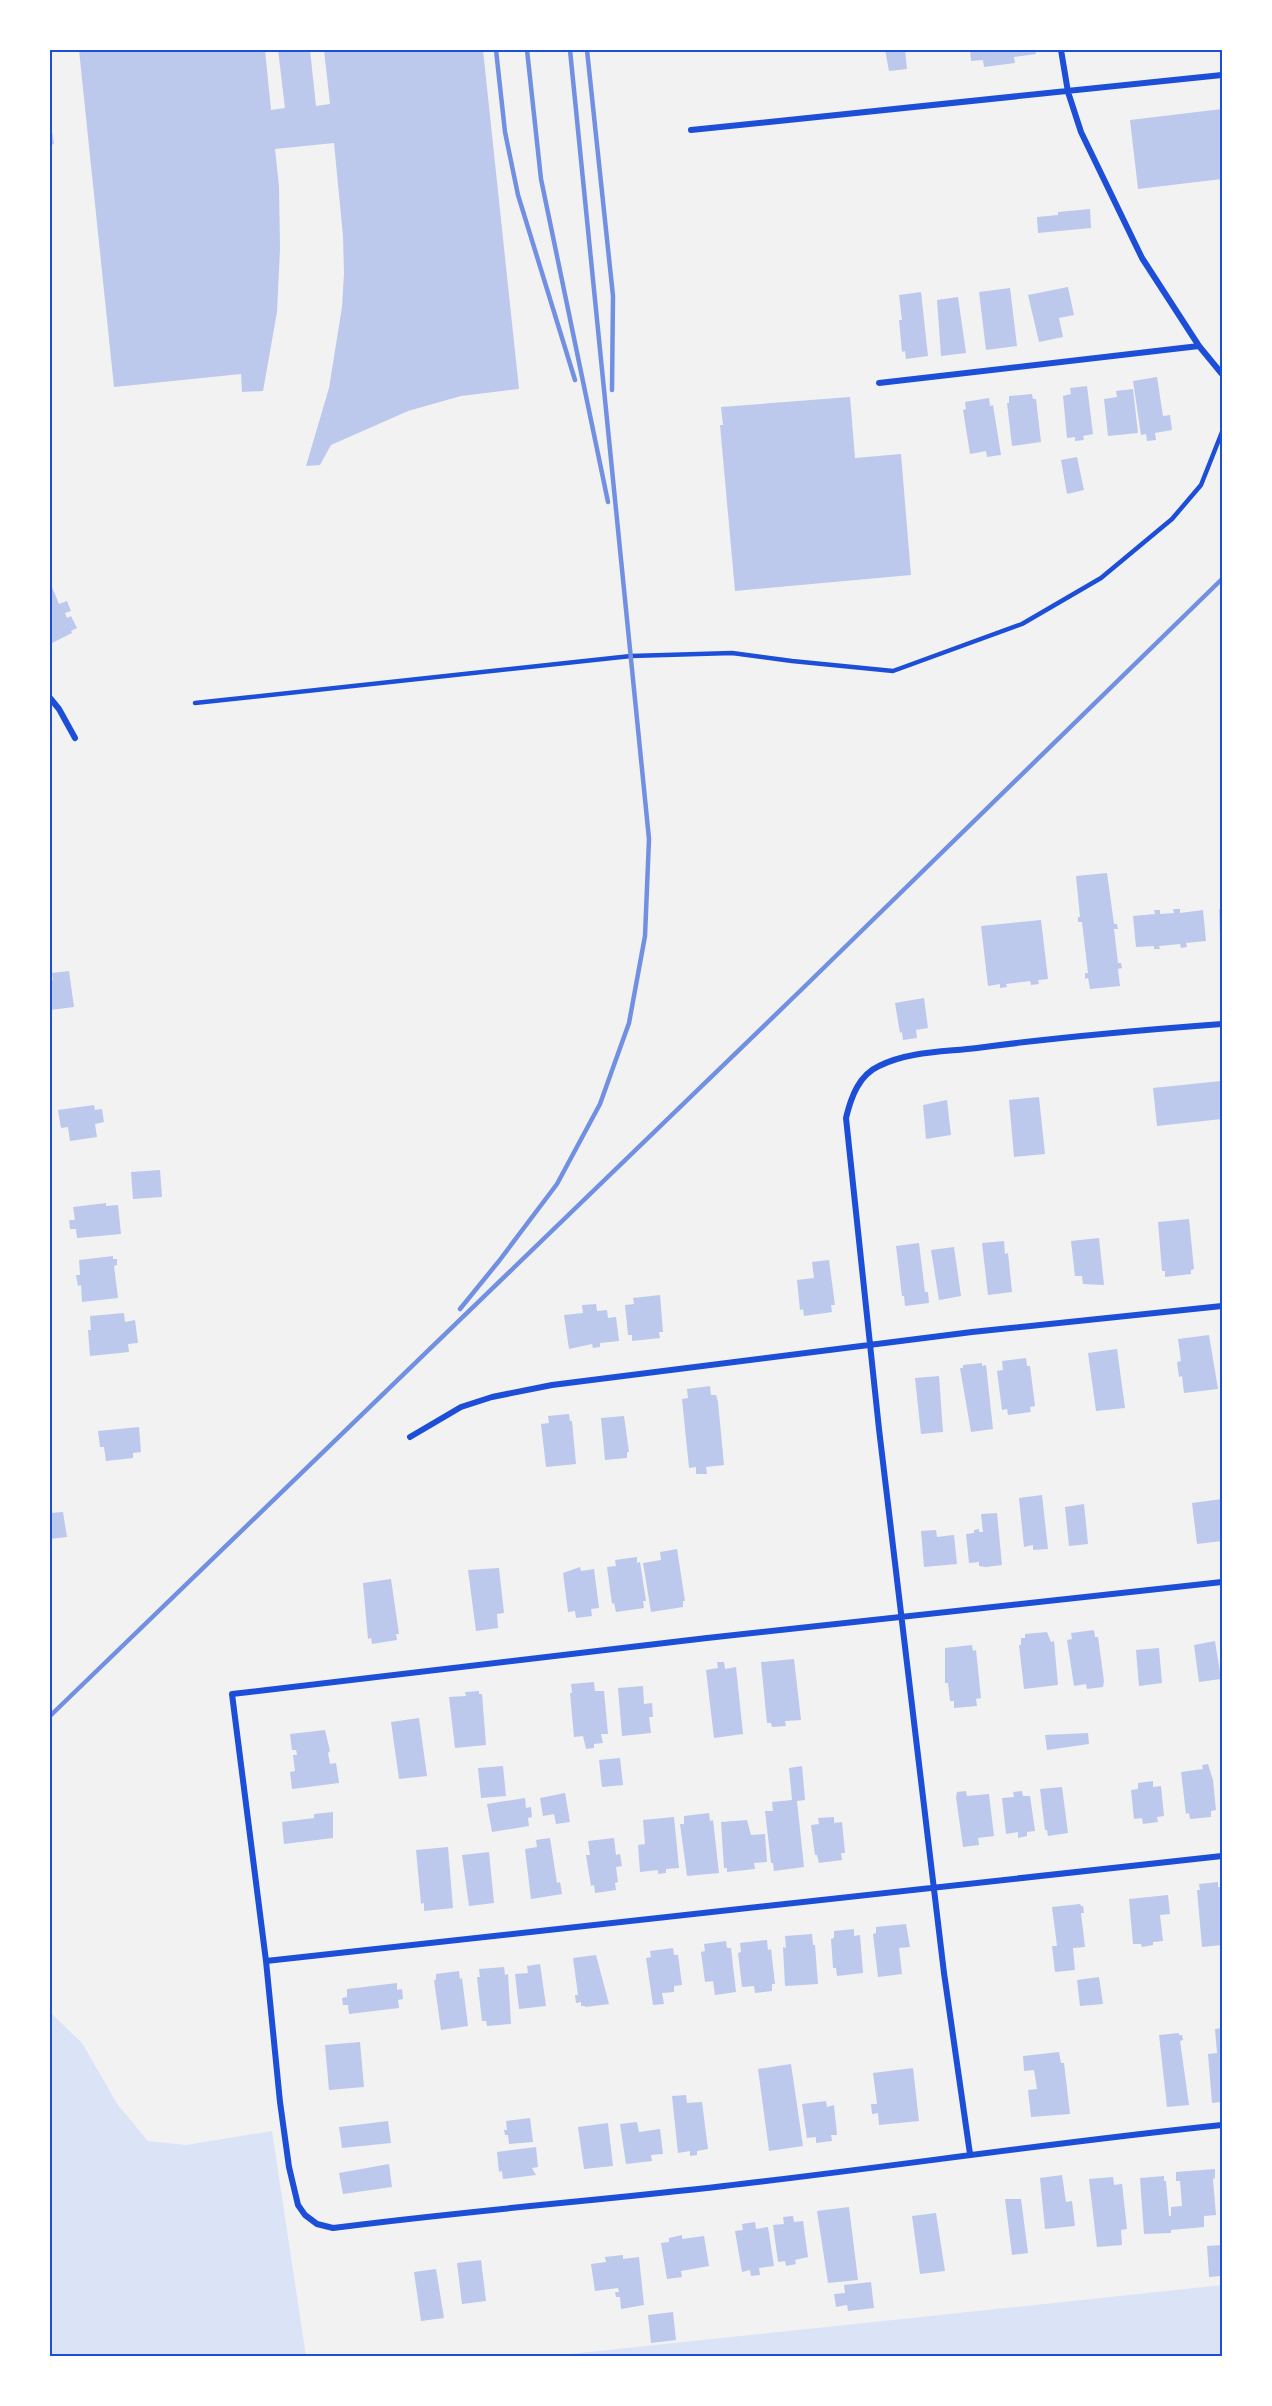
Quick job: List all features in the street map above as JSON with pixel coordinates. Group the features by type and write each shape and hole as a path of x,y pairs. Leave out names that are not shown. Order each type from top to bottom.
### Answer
{"street":[{"path":"1061,50 1068,92 1081,132 1142,258 1199,346 1222,375"},
{"path":"691,130 1222,75"},
{"path":"879,383 1199,346"},
{"path":"50,698 75,738"},
{"path":"970,2154 934,1886 871,1345 846,1118 850,1099 860,1082 877,1066 904,1057 1047,1039 1222,1023"},
{"path":"410,1437 461,1407 492,1397 552,1385 871,1345 1222,1306"},
{"path":"1222,1582 903,1616 232,1694 266,1961 289,2167 297,2205 317,2224 333,2228 724,2186 970,2154 1222,2125"},
{"path":"266,1961 1222,1856"}],"lane":[{"path":"195,703 631,656 732,653 893,671 1022,624 1101,578 1172,519 1202,485 1222,432"}],"shaded area":[{"path":"50,2012 82,2043 118,2105 148,2141 186,2145 272,2131 306,2356 50,2356"},
{"path":"1222,2285 1222,2356 551,2356 1129,2295"}],"building":[{"path":"79,50 265,50 271,110 285,108 278,50 310,50 316,106 330,104 324,50 483,50 519,389 461,396 408,411 331,445 320,465 306,466 329,388 342,307 343,236 334,143 275,149 279,186 280,249 277,312 263,391 242,392 241,374 114,387"},
{"path":"885,50 905,50 907,69 889,71"},
{"path":"970,50 1035,50 1036,54 1014,57 1015,63 984,67 983,60 971,61"},
{"path":"1222,109 1222,179 1138,189 1130,120"},
{"path":"50,119 54,144 50,145"},
{"path":"1090,209 1091,228 1038,233 1037,217 1058,215 1058,212"},
{"path":"1068,287 1074,315 1059,318 1063,337 1039,342 1028,295"},
{"path":"1010,288 1017,346 986,350 979,292"},
{"path":"921,292 928,356 906,359 905,351 902,352 899,295"},
{"path":"958,297 966,353 941,356 937,300"},
{"path":"1157,377 1163,416 1170,415 1172,430 1155,433 1156,440 1147,441 1146,434 1141,435 1133,381"},
{"path":"1087,386 1093,434 1083,436 1084,440 1075,441 1075,437 1067,438 1063,396 1071,394 1070,388"},
{"path":"1133,389 1138,433 1108,436 1104,399 1117,397 1116,391"},
{"path":"1032,394 1033,399 1036,399 1041,442 1012,446 1007,403 1009,403 1009,396"},
{"path":"850,397 855,458 901,454 911,575 735,591 720,425 723,425 721,407"},
{"path":"989,398 990,406 993,405 1001,455 987,457 986,451 970,454 963,410 966,409 965,402"},
{"path":"1077,457 1084,490 1067,494 1061,460"},
{"path":"50,582 59,604 67,601 71,611 65,613 67,618 71,616 77,628 50,644"},
{"path":"1107,873 1114,924 1117,924 1118,929 1114,929 1118,963 1121,963 1122,968 1118,969 1120,986 1090,989 1088,978 1085,979 1085,973 1088,973 1082,922 1078,922 1078,917 1080,917 1076,876"},
{"path":"1173,909 1180,909 1180,913 1203,910 1206,941 1186,943 1187,947 1181,948 1180,944 1159,946 1160,949 1154,949 1154,946 1136,947 1133,916 1155,914 1154,910 1160,910 1160,914 1174,913"},
{"path":"1219,909 1222,909 1222,938 1220,938"},
{"path":"1041,920 1048,979 1038,980 1039,984 1031,985 1030,981 1006,984 1007,987 1000,988 1000,984 988,986 981,926"},
{"path":"69,971 74,1007 50,1010 52,973"},
{"path":"924,998 928,1028 916,1030 917,1038 903,1040 895,1003"},
{"path":"1221,1081 1222,1119 1157,1126 1153,1088"},
{"path":"1039,1097 1045,1154 1014,1157 1009,1100"},
{"path":"947,1100 951,1135 926,1139 923,1105"},
{"path":"94,1105 95,1110 102,1109 104,1122 95,1124 97,1137 70,1141 68,1127 61,1128 58,1110"},
{"path":"160,1170 162,1197 133,1199 131,1172"},
{"path":"106,1203 106,1206 118,1205 121,1234 77,1238 76,1229 70,1229 69,1220 75,1220 73,1207"},
{"path":"1189,1219 1194,1269 1191,1270 1191,1274 1165,1277 1165,1271 1162,1271 1158,1222"},
{"path":"1099,1238 1104,1285 1083,1284 1082,1276 1075,1276 1071,1241"},
{"path":"1004,1241 1005,1254 1008,1253 1012,1292 988,1295 982,1243"},
{"path":"919,1243 925,1292 928,1292 929,1303 905,1306 896,1246"},
{"path":"954,1247 961,1296 939,1300 931,1250"},
{"path":"113,1256 113,1259 117,1259 117,1265 114,1266 118,1298 82,1302 81,1285 78,1286 76,1275 80,1275 79,1260"},
{"path":"829,1260 835,1305 831,1305 832,1312 804,1316 803,1309 800,1310 797,1280 814,1278 812,1262"},
{"path":"660,1295 663,1332 659,1332 660,1338 632,1341 632,1335 628,1335 625,1305 634,1304 633,1298"},
{"path":"596,1304 597,1311 607,1310 608,1318 616,1317 619,1341 600,1343 600,1347 593,1348 592,1344 569,1349 564,1315 583,1313 582,1305"},
{"path":"124,1313 125,1322 135,1320 138,1343 128,1344 129,1352 90,1356 88,1330 91,1330 90,1316"},
{"path":"1209,1335 1218,1389 1184,1393 1177,1362 1181,1361 1178,1339"},
{"path":"1117,1349 1125,1408 1096,1411 1088,1353"},
{"path":"1026,1358 1027,1366 1030,1366 1035,1406 1030,1407 1031,1412 1008,1415 1007,1409 1002,1410 997,1371 1003,1370 1002,1361"},
{"path":"982,1363 982,1366 986,1365 993,1429 971,1432 960,1368 963,1368 963,1365"},
{"path":"939,1376 943,1432 921,1434 915,1378"},
{"path":"710,1386 711,1395 716,1395 718,1402 724,1465 706,1467 707,1474 696,1474 696,1467 689,1468 682,1399 688,1398 687,1389"},
{"path":"569,1414 570,1421 572,1421 576,1464 546,1467 541,1424 549,1423 548,1416"},
{"path":"624,1416 629,1452 627,1452 627,1458 605,1460 601,1418"},
{"path":"139,1427 141,1452 133,1453 133,1458 106,1461 104,1447 100,1447 98,1431"},
{"path":"1042,1495 1048,1549 1033,1550 1033,1545 1024,1547 1019,1498"},
{"path":"1222,1499 1222,1541 1197,1544 1192,1503"},
{"path":"1084,1504 1088,1544 1069,1546 1065,1507"},
{"path":"63,1512 67,1537 50,1539 50,1513"},
{"path":"997,1513 1002,1565 986,1567 979,1566 979,1562 969,1563 966,1534 974,1533 974,1530 979,1529 979,1532 983,1532 981,1514"},
{"path":"936,1530 937,1537 954,1535 957,1564 924,1567 921,1531"},
{"path":"677,1549 685,1601 683,1601 683,1607 651,1612 643,1563 661,1560 660,1552"},
{"path":"637,1557 637,1563 640,1562 646,1601 643,1601 644,1608 616,1612 614,1603 612,1604 607,1567 616,1566 615,1560"},
{"path":"580,1567 581,1571 594,1569 599,1608 591,1609 592,1616 576,1618 575,1611 568,1612 563,1573"},
{"path":"499,1568 504,1613 497,1614 498,1628 476,1631 468,1570"},
{"path":"391,1579 399,1634 396,1634 397,1640 372,1644 371,1638 368,1639 363,1583"},
{"path":"1094,1630 1095,1637 1098,1637 1103,1687 1087,1689 1086,1684 1074,1686 1067,1640 1072,1639 1071,1633"},
{"path":"1047,1632 1051,1642 1054,1641 1058,1685 1024,1689 1019,1645 1021,1645 1021,1638 1025,1638 1025,1634"},
{"path":"1215,1641 1221,1679 1199,1682 1194,1645"},
{"path":"972,1645 973,1651 976,1650 981,1698 976,1699 977,1706 954,1708 954,1701 950,1701 948,1683 945,1683 945,1648"},
{"path":"1159,1648 1162,1683 1139,1686 1136,1650"},
{"path":"794,1659 801,1720 785,1721 786,1726 772,1727 771,1723 767,1723 761,1662"},
{"path":"717,1662 724,1662 725,1669 736,1667 743,1734 714,1738 706,1670 718,1668"},
{"path":"594,1682 595,1691 604,1691 608,1734 601,1734 603,1743 594,1744 594,1748 586,1749 583,1736 574,1737 571,1684"},
{"path":"643,1686 644,1704 652,1703 653,1717 649,1717 651,1733 622,1736 618,1688"},
{"path":"479,1691 479,1694 482,1694 486,1745 455,1748 449,1697 466,1696 465,1692"},
{"path":"419,1718 427,1776 399,1779 391,1722"},
{"path":"325,1730 330,1751 328,1753 330,1764 336,1763 339,1783 292,1789 290,1772 295,1771 293,1755 297,1755 296,1750 292,1750 290,1734"},
{"path":"1088,1733 1089,1744 1047,1750 1045,1735"},
{"path":"620,1758 623,1785 602,1787 599,1760"},
{"path":"1208,1764 1213,1780 1216,1810 1211,1811 1211,1817 1190,1819 1189,1813 1186,1814 1181,1772 1203,1769 1202,1765"},
{"path":"503,1766 506,1796 481,1798 478,1768"},
{"path":"802,1766 805,1800 797,1801 804,1867 774,1871 765,1811 773,1811 772,1802 792,1800 789,1768"},
{"path":"1153,1781 1153,1787 1161,1786 1164,1816 1157,1817 1158,1822 1143,1824 1142,1818 1134,1819 1131,1790 1138,1789 1138,1783"},
{"path":"1062,1787 1068,1833 1048,1836 1045,1830 1040,1789"},
{"path":"966,1791 967,1796 989,1794 994,1836 978,1838 979,1845 963,1847 956,1797 957,1792"},
{"path":"1022,1791 1023,1796 1030,1796 1035,1831 1027,1832 1027,1836 1018,1838 1018,1832 1006,1834 1002,1798 1014,1797 1013,1792"},
{"path":"565,1793 570,1822 556,1824 554,1814 543,1816 540,1798"},
{"path":"525,1798 526,1808 531,1807 532,1817 528,1818 529,1826 492,1832 487,1804"},
{"path":"333,1812 333,1838 284,1844 282,1822 314,1818 314,1814"},
{"path":"709,1813 710,1821 713,1820 719,1873 687,1876 680,1824 684,1824 684,1816"},
{"path":"674,1817 679,1868 666,1869 666,1873 658,1874 658,1870 640,1872 638,1845 645,1844 643,1820"},
{"path":"834,1817 834,1823 842,1822 845,1853 841,1853 842,1860 819,1863 815,1855 811,1825 819,1824 818,1818"},
{"path":"747,1820 751,1835 765,1834 767,1862 754,1863 755,1869 727,1872 727,1868 724,1868 721,1822"},
{"path":"550,1838 557,1883 560,1882 562,1894 531,1899 525,1849 537,1847 536,1840"},
{"path":"614,1838 616,1855 620,1854 622,1866 616,1867 618,1882 615,1883 616,1890 595,1893 594,1885 591,1886 586,1855 590,1855 588,1841"},
{"path":"448,1847 453,1908 424,1911 424,1903 421,1904 416,1850"},
{"path":"489,1852 494,1903 469,1906 462,1855"},
{"path":"1218,1882 1218,1887 1222,1887 1222,1945 1202,1947 1197,1890 1200,1890 1199,1884"},
{"path":"1168,1895 1170,1914 1160,1915 1163,1941 1142,1947 1141,1944 1133,1944 1129,1899"},
{"path":"1080,1904 1083,1906 1084,1913 1081,1913 1085,1947 1073,1948 1075,1970 1055,1972 1052,1946 1057,1946 1052,1907"},
{"path":"906,1924 910,1947 899,1948 902,1974 878,1977 873,1934 876,1933 876,1927"},
{"path":"854,1929 854,1936 860,1935 863,1973 837,1976 836,1968 833,1968 831,1939 834,1938 834,1931"},
{"path":"812,1934 818,1984 785,1986 783,1947 786,1948 785,1936"},
{"path":"767,1940 768,1950 771,1949 775,1984 772,1984 772,1991 755,1993 754,1986 742,1987 738,1953 741,1952 740,1943"},
{"path":"726,1941 727,1948 731,1948 736,1992 715,1995 713,1981 705,1982 701,1952 705,1951 704,1944"},
{"path":"673,1948 674,1955 678,1955 682,1985 674,1986 674,1992 662,1993 664,2004 653,2005 646,1958 651,1957 650,1951"},
{"path":"596,1955 609,2004 581,2006 581,2002 576,2003 575,1995 578,1995 573,1958"},
{"path":"540,1964 546,2006 519,2009 515,1974 528,1973 527,1966"},
{"path":"504,1967 505,1975 508,1974 511,2024 487,2026 486,2021 482,2021 477,1977 480,1977 479,1969"},
{"path":"459,1971 460,1979 462,1978 468,2026 441,2030 434,1980 436,1980 436,1974"},
{"path":"1099,1977 1103,2004 1080,2006 1077,1980"},
{"path":"397,1983 397,1990 402,1989 403,1999 398,2000 399,2008 349,2014 348,2005 343,2005 342,1998 347,1997 347,1989"},
{"path":"1222,2028 1222,2102 1212,2103 1208,2054 1217,2053 1215,2029"},
{"path":"1179,2033 1183,2040 1180,2041 1189,2105 1167,2107 1159,2035"},
{"path":"360,2042 364,2087 329,2090 325,2045"},
{"path":"1059,2052 1061,2063 1064,2063 1070,2114 1031,2117 1028,2090 1037,2089 1034,2070 1024,2071 1023,2056"},
{"path":"791,2064 803,2146 769,2151 758,2069"},
{"path":"913,2068 919,2121 879,2125 878,2113 872,2114 871,2104 877,2104 873,2073"},
{"path":"686,2095 687,2103 702,2102 708,2149 697,2151 697,2155 690,2156 690,2151 678,2153 672,2096"},
{"path":"826,2101 827,2107 834,2105 837,2135 831,2135 832,2141 816,2143 816,2137 807,2138 802,2104"},
{"path":"530,2118 533,2142 509,2144 508,2135 505,2135 504,2130 507,2130 506,2121"},
{"path":"388,2121 391,2143 342,2148 339,2127"},
{"path":"637,2122 639,2132 660,2129 663,2154 651,2155 652,2161 626,2164 620,2124"},
{"path":"608,2123 613,2166 584,2169 578,2127"},
{"path":"536,2147 538,2167 532,2168 536,2175 503,2179 502,2171 499,2172 497,2152"},
{"path":"389,2164 392,2187 343,2194 339,2173"},
{"path":"1215,2169 1213,2179 1216,2215 1204,2216 1204,2227 1171,2230 1171,2233 1144,2234 1140,2178 1164,2176 1169,2216 1171,2216 1171,2207 1182,2206 1180,2181 1176,2181 1176,2172"},
{"path":"1062,2175 1066,2202 1072,2201 1075,2226 1045,2229 1040,2178"},
{"path":"1113,2177 1114,2185 1122,2184 1127,2229 1121,2230 1122,2245 1097,2247 1089,2179"},
{"path":"1005,2199 1021,2199 1028,2253 1012,2255"},
{"path":"849,2207 858,2280 828,2283 817,2211"},
{"path":"936,2213 945,2271 920,2274 912,2216"},
{"path":"793,2216 794,2222 803,2221 808,2257 795,2260 796,2264 786,2266 785,2261 778,2262 773,2225 784,2224 783,2217"},
{"path":"755,2222 756,2229 768,2227 774,2266 759,2268 760,2275 751,2276 750,2270 742,2272 735,2231 743,2230 742,2224"},
{"path":"682,2235 682,2239 704,2236 709,2266 681,2271 682,2277 667,2279 661,2243 669,2242 669,2238"},
{"path":"1222,2245 1222,2276 1209,2277 1207,2246"},
{"path":"623,2255 623,2259 639,2257 644,2305 621,2309 620,2297 616,2297 615,2292 619,2292 618,2288 595,2291 591,2264 606,2262 605,2257"},
{"path":"481,2260 486,2301 462,2304 457,2263"},
{"path":"436,2269 444,2318 421,2321 414,2272"},
{"path":"871,2282 874,2308 848,2311 847,2305 836,2307 834,2294 845,2293 844,2285"},
{"path":"673,2312 676,2340 651,2343 648,2315"}],"railway":[{"path":"496,50 505,132 518,195 575,380"},
{"path":"527,50 541,179 608,502"},
{"path":"460,1309 557,1184 600,1104 629,1023 645,936 649,839 570,50"},
{"path":"587,50 613,296 612,390"},
{"path":"50,1716 799,992 1222,579"}]}
